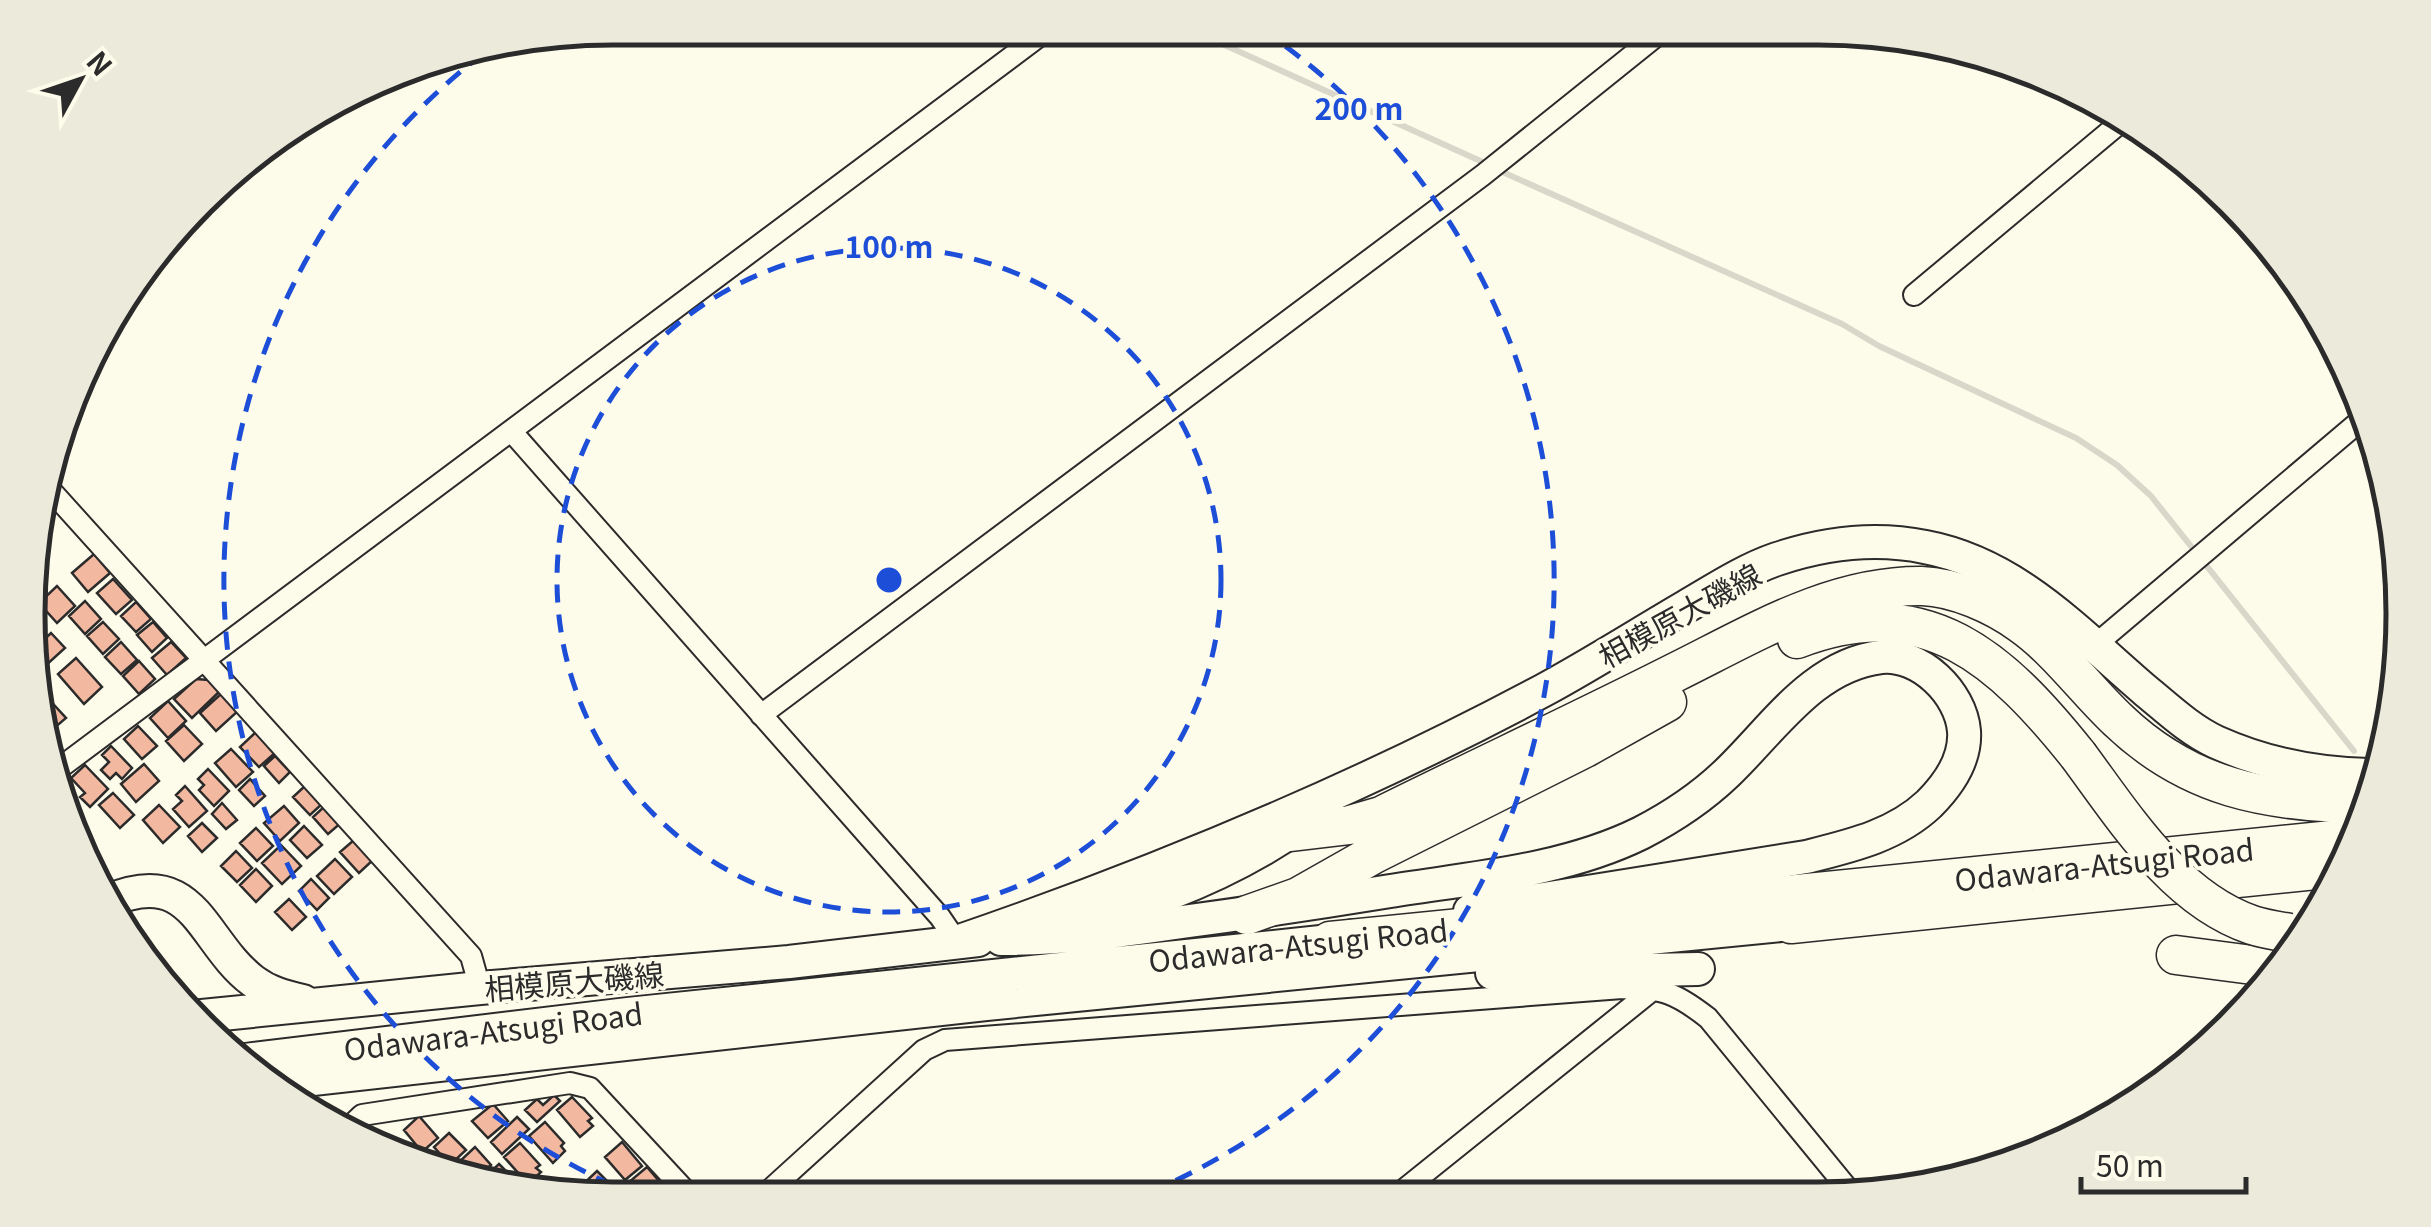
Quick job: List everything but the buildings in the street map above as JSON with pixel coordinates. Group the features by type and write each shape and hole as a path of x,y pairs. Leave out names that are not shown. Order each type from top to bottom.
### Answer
{"highway":[{"path":"1291,832 1350,825 1381,816 1805,610 1886,588 1927,586 1976,599 2021,624 2063,660 2117,720 2156,753 2184,770 2248,793 2300,802 2353,804"},
{"path":"1247,915 1298,897 1770,650 1820,630 1858,622 1898,624 1946,635 1995,665 2045,713 2149,845 2189,888 2218,908 2282,941"},
{"name":"Odawara-Atsugi Road","path":"1332,956 2339,840"},
{"name":"Odawara-Atsugi Road","path":"1791,924 2325,869"},
{"path":"2176,955 2244,967 2273,955"}],"main road":[{"name":"相模原大磯線","path":"957,942 1085,898 1364,779 1544,690 1731,580 1776,560 1864,541 1922,546 1964,556 2003,574 2041,599 2178,718 2214,741 2303,770 2363,775"},
{"path":"1001,938 1102,935 1247,915 1538,866 1604,850 1681,811 1725,775 1796,702 1828,675 1856,662 1886,656 1913,662 1936,678 1955,702 1964,731 1960,760 1949,780 1930,803 1904,824 1856,845 1718,873 1447,915 1332,956"},
{"name":"相模原大磯線","path":"212,1015 789,962 1001,938 1094,918 1216,875 1291,832 1364,779"},
{"path":"1085,898 1148,882 1261,835 1291,832"},
{"path":"120,896 162,890 197,912 250,979 274,994 320,1005"},
{"name":"Odawara-Atsugi Road","path":"259,1058 628,1014 1332,956 1791,924"},
{"path":"1332,956 1462,974 1698,969"},
{"name":"Odawara-Atsugi Road","path":"292,1082 1332,956"},
{"path":"198,1000 212,1000 245,1013"}],"street":[{"path":"65,764 1027,45"},
{"path":"761,715 1483,175 1644,45"},
{"path":"1914,296 2113,128"},
{"path":"2094,646 2354,426"},
{"path":"512,432 940,917 957,942"},
{"path":"57,498 471,956 480,988"},
{"path":"1413,1182 1655,988"},
{"path":"780,1182 924,1050 945,1040 1655,988 1678,995 1708,1018 1843,1181"},
{"path":"357,1120 362,1115 570,1083 590,1088 677,1182"}],"waterway":[{"path":"1224,45 1487,164"},
{"path":"1498,170 1842,324 1879,346 2076,438 2117,465 2151,496 2354,751"}]}
